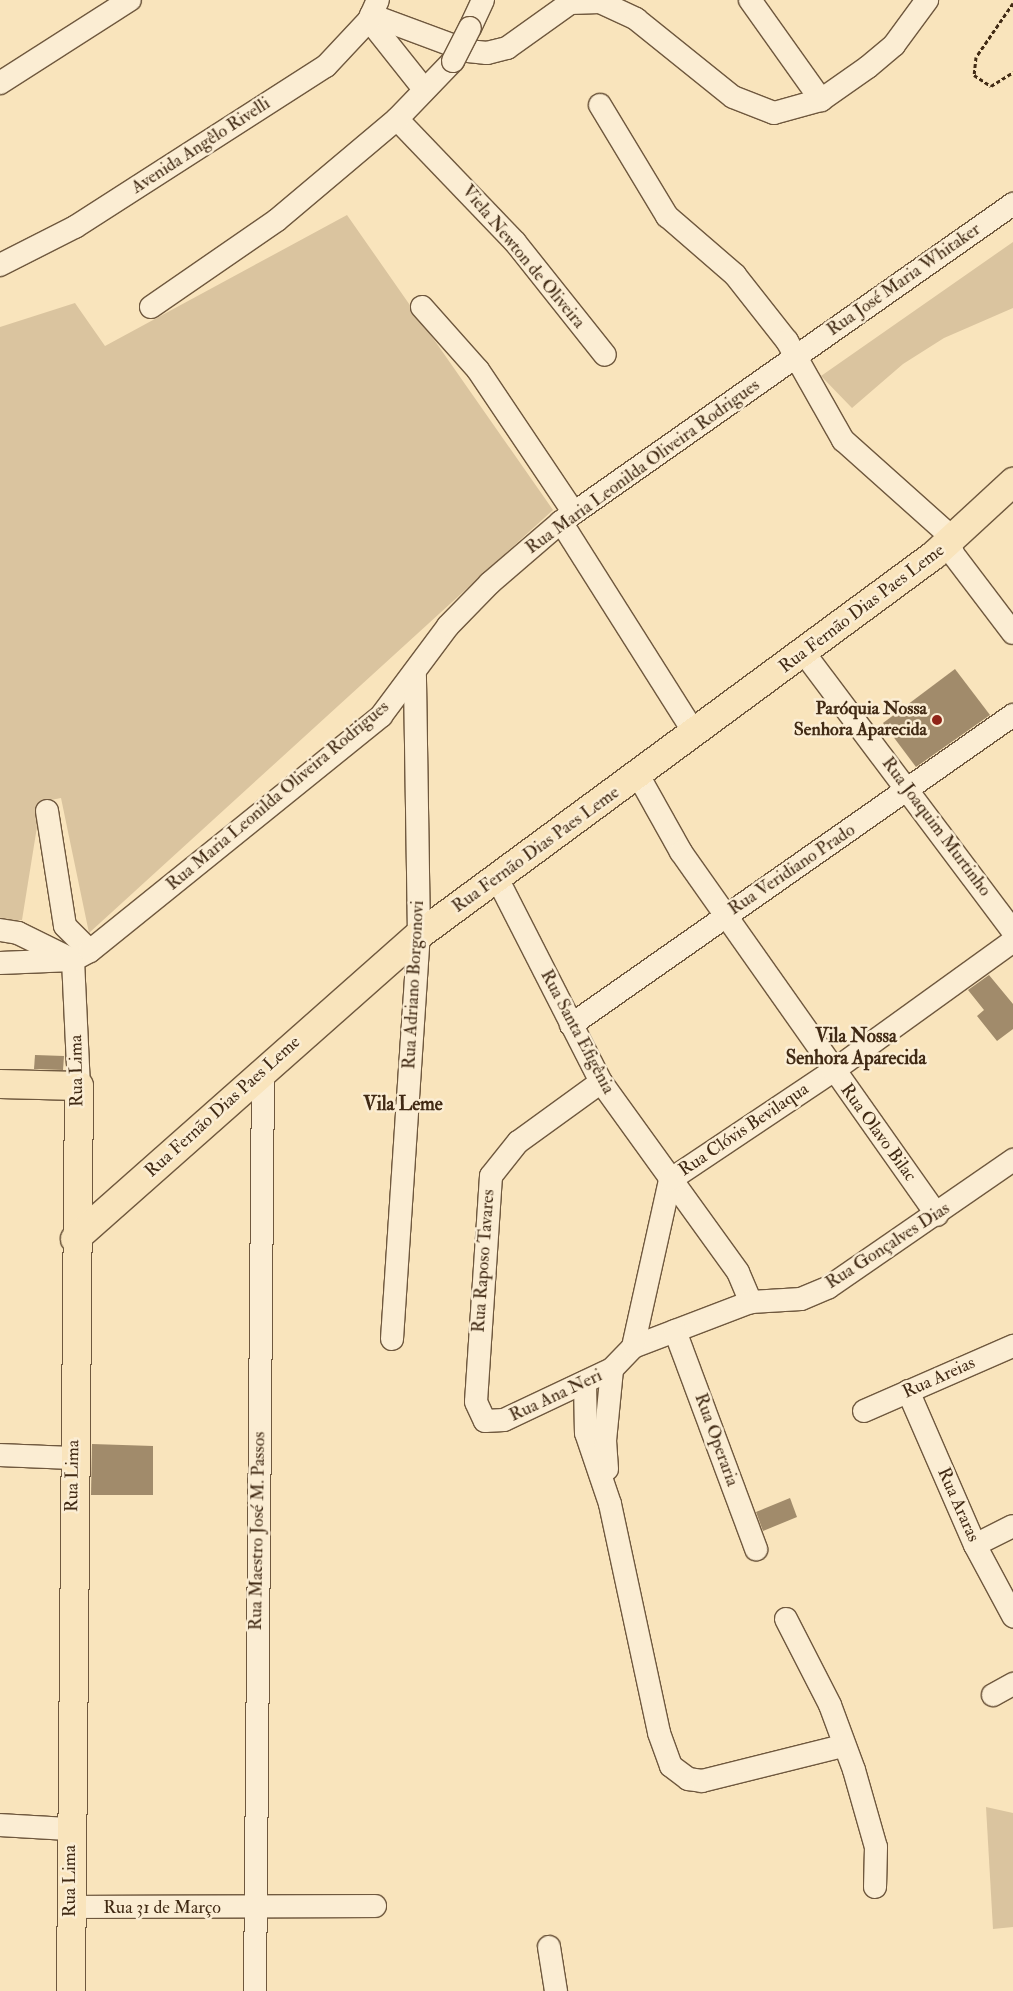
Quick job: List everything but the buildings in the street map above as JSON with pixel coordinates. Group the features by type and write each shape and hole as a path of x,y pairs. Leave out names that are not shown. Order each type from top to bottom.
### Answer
{"main road":[{"name":"Rua Fernão Dias Paes Leme","path":"76,1239 263,1071 419,935 804,654 950,542 1013,482"},
{"path":"0,1084 79,1086"},
{"name":"Rua Lima","path":"71,1991 70,1829 73,1458 79,1086"}],"street":[{"path":"0,83 130,0"},
{"path":"151,307 270,226 397,118 423,88 453,61 483,0"},
{"path":"750,0 820,100"},
{"path":"373,12 468,51 487,53 507,48 562,7 600,2 636,19 745,105 782,112 820,100 894,45 927,0"},
{"path":"373,12 423,88"},
{"name":"Avenida Angêlo Rivelli","path":"0,265 75,227 326,66 373,12"},
{"path":"600,105 667,216 735,276 795,357 843,440 946,532 953,554 1013,633"},
{"name":"Viela Newton de Oliveira","path":"397,118 515,242 605,355"},
{"name":"Rua José Maria Whitaker","path":"795,357 1013,204"},
{"path":"422,307 478,370 568,518 695,734"},
{"name":"Rua Maria Leonilda Oliveira Rodrigues","path":"82,956 381,716 415,676 462,612 568,518 795,357"},
{"name":"Rua Joaquim Murtinho","path":"804,654 909,789 1013,931"},
{"name":"Rua Adriano Borgonovi","path":"392,1339 419,935 415,780 415,676"},
{"name":"Rua Veridiano Prado","path":"571,1025 726,914 909,789 1013,715"},
{"name":"Rua Olavo Bilac","path":"638,775 681,852 726,914 833,1071 937,1215"},
{"path":"48,811 65,926 82,956"},
{"name":"Rua Santa Efigênia","path":"497,878 601,1082 738,1272 751,1302"},
{"path":"0,930 18,933 82,956"},
{"name":"Rua Clóvis Bevilaqua","path":"670,1180 833,1071 1013,941"},
{"path":"0,963 82,956"},
{"name":"Rua Lima","path":"79,1086 82,956"},
{"name":"Rua Maestro José M. Passos","path":"255,1991 254,1908 263,1071"},
{"name":"Rua Raposo Tavares","path":"476,1402 490,1176 518,1142 601,1082"},
{"name":"Rua Gonçalves Dias","path":"751,1302 801,1299 829,1287 937,1215 1013,1160"},
{"path":"633,1347 670,1180"},
{"name":"Rua Ana Neri","path":"476,1402 478,1414 494,1423 612,1369 633,1347 751,1302"},
{"name":"Rua Operaria","path":"676,1330 756,1549"},
{"name":"Rua Areias","path":"864,1411 1013,1346"},
{"path":"610,1504 604,1440 612,1369"},
{"path":"585,1382 586,1433 610,1504 659,1732 671,1766 688,1780 702,1781 842,1746"},
{"name":"Rua Araras","path":"908,1391 975,1545 1013,1616"},
{"path":"0,1455 73,1458"},
{"path":"975,1545 1013,1526"},
{"path":"786,1619 830,1705 876,1847 875,1887"},
{"path":"993,1695 1013,1684"},
{"path":"0,1825 70,1829"},
{"name":"Rua 31 de Março","path":"70,1907 254,1908 375,1906"},
{"path":"549,1947 556,1991"}],"path":[{"path":"1013,3 976,57 974,75 991,86 1013,72"}],"shaded area":[{"path":"347,215 553,510 89,933 61,798 41,802 22,920 0,920 0,327 75,303 105,346"},
{"path":"1013,242 1013,308 944,338 903,364 852,408 821,376"},
{"path":"986,1807 1013,1813 1013,1927 993,1929"}],"place":[{"name":"Paróquia Nossa Senhora Aparecida","path":"937,720"}],"district":[{"name":"Vila Nossa Senhora Aparecida","path":"856,1048"},
{"name":"Vila Leme","path":"403,1105"}]}
